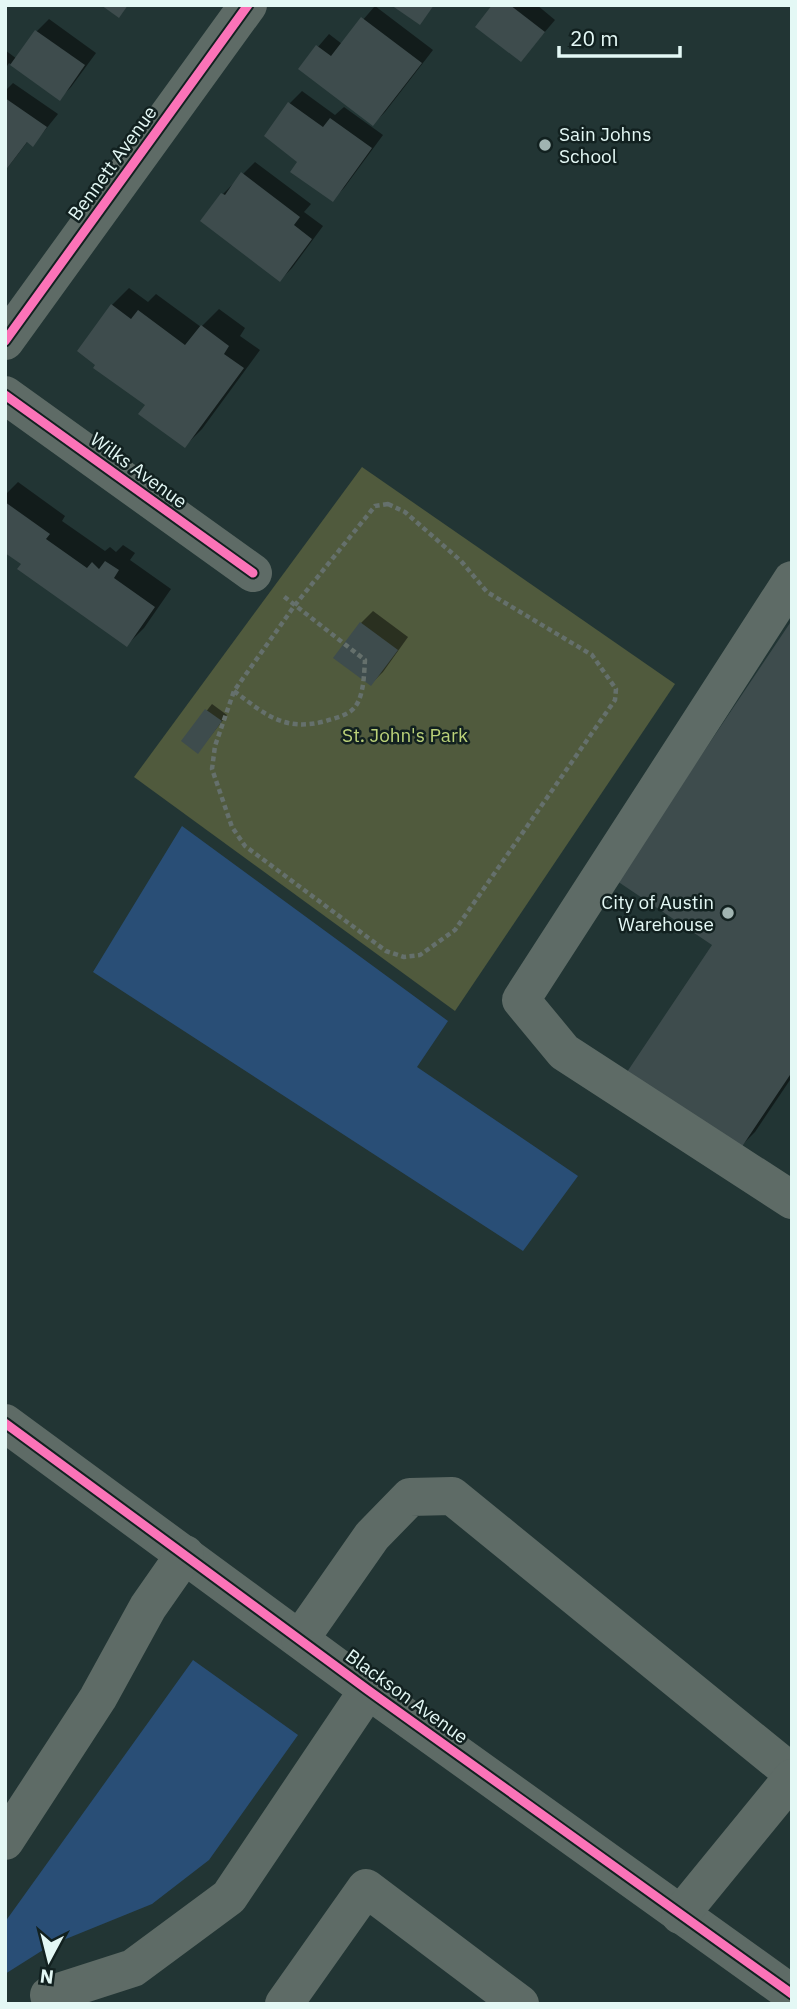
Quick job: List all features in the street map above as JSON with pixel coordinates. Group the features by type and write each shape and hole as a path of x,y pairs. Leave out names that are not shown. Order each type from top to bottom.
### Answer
{"street":[{"name":"Bennett Avenue","path":"5,341 248,5"},
{"name":"Wilks Avenue","path":"5,395 253,573"},
{"path":"792,580 521,1000 564,1052 792,1200"},
{"name":"Blackson Avenue","path":"5,1423 368,1690 792,1994"},
{"path":"300,1639 372,1536 410,1497 452,1496 792,1776 680,1915"},
{"path":"5,1841 98,1698 148,1607 185,1554"},
{"path":"46,2001 133,1968 229,1897 368,1690"},
{"path":"284,2004 366,1888 520,2004"}],"path":[{"path":"388,504 405,512 461,561 487,592 592,655 616,688 615,700 455,930 420,954 404,957 386,951 245,846 232,827 212,769 215,746 234,691 295,605 375,506 388,504"},
{"path":"234,691 267,715 286,724 308,726 340,717 355,708 362,689 365,660 295,605"}],"green space":[{"name":"St. John's Park","path":"362,467 675,684 455,1011 134,777"}],"water":[{"path":"182,826 448,1021 417,1067 578,1176 523,1251 93,972"},
{"path":"193,1660 298,1735 209,1860 152,1904 51,1945 5,1974 5,1922"}],"building":[{"path":"101,5 128,5 119,18"},
{"path":"391,5 434,5 420,25"},
{"path":"492,5 510,5 545,32 521,62 475,27"},
{"path":"361,17 422,63 373,126 298,69 316,45 331,56"},
{"path":"35,30 85,65 60,101 10,65"},
{"path":"5,98 47,127 33,147 27,142 5,171"},
{"path":"288,102 323,127 330,118 372,148 333,202 290,172 297,162 264,136"},
{"path":"241,172 300,217 294,225 312,239 280,282 200,221 221,193 225,195"},
{"path":"111,304 131,319 138,310 185,345 201,325 229,346 224,354 244,368 185,448 138,414 145,405 93,368 95,365 77,351"},
{"path":"5,502 50,534 46,539 87,568 92,562 99,569 105,561 119,570 114,578 155,607 127,647 17,569 21,564 5,553"},
{"name":"City of Austin Warehouse","path":"792,620 792,1072 739,1151 625,1075 712,945 617,881"},
{"path":"360,622 398,650 371,686 333,658"},
{"path":"205,709 222,721 198,754 181,741"}],"cycle path":[{"path":"5,341 248,5"},
{"path":"5,395 253,573"},
{"path":"5,1423 368,1690 792,1994"}],"place":[{"name":"Sain Johns School","path":"545,145"},
{"name":"City of Austin Warehouse","path":"728,913"}]}
